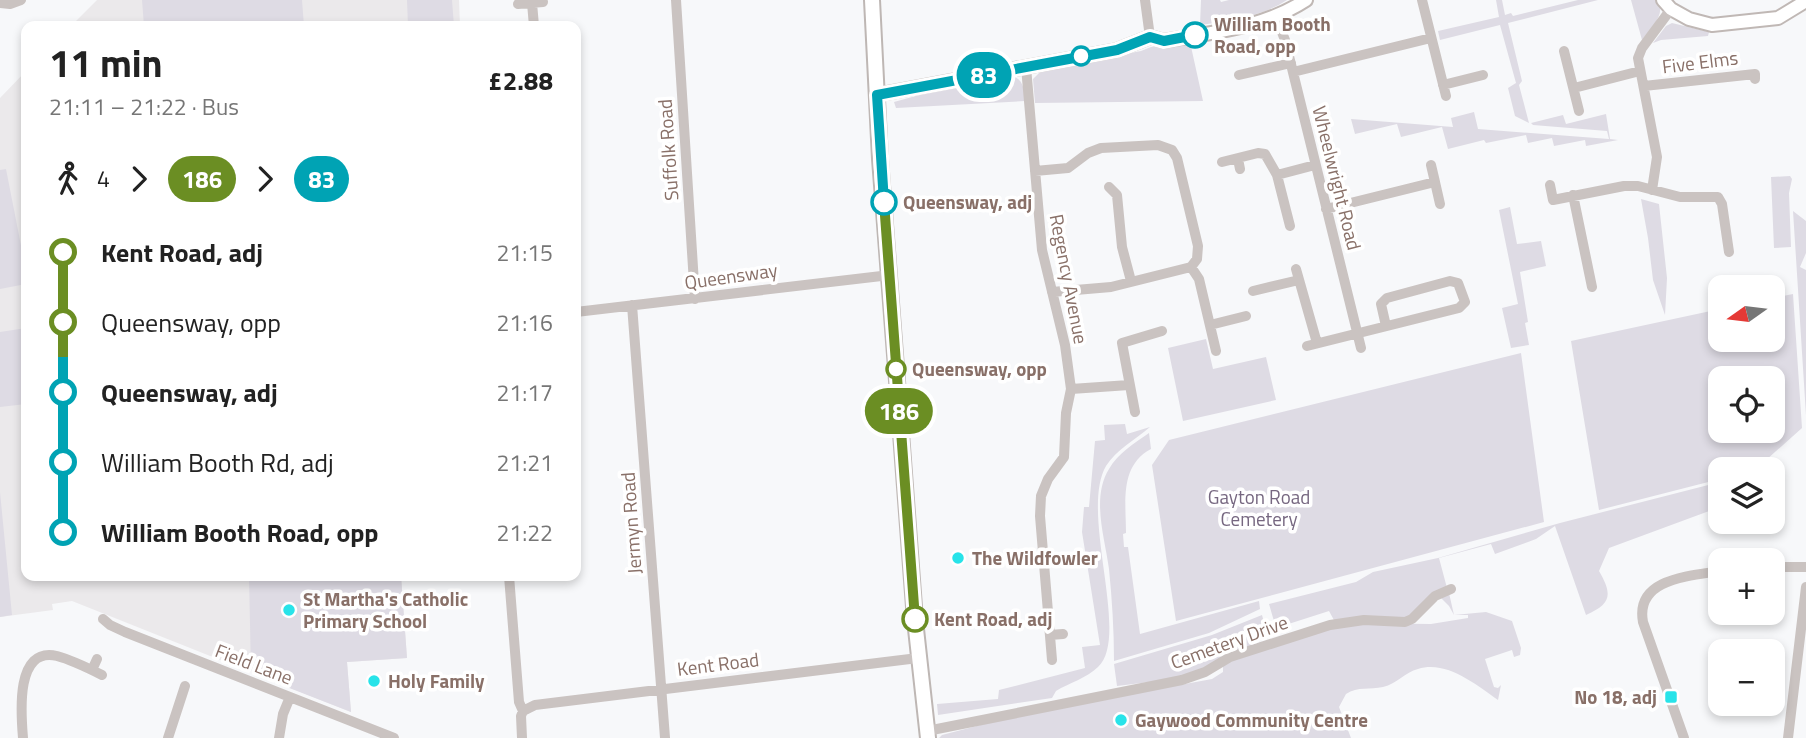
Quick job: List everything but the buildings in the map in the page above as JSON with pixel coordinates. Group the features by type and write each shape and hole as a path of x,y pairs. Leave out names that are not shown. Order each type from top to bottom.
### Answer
{"main road":[{"path":"872,0 918,658 928,735"}],"street":[{"path":"0,3 10,4 20,0"},
{"name":"Suffolk Road","path":"676,0 695,299"},
{"path":"1145,0 1150,37"},
{"path":"877,95 1117,50 1150,37 1164,41 1250,26 1276,17 1306,0"},
{"path":"1422,0 1446,96"},
{"path":"1652,190 1657,157 1640,71 1639,52 1667,4 1689,19 1721,24 1778,18 1806,1"},
{"path":"518,4 538,3 535,21"},
{"name":"Wheelwright Road","path":"1276,17 1292,67 1361,348"},
{"path":"1239,75 1292,67 1431,38"},
{"path":"1564,51 1579,111"},
{"name":"Regency Avenue","path":"1027,67 1042,250 1065,345 1071,388 1066,413 1064,457 1048,479 1041,496 1040,516 1052,660"},
{"path":"1574,88 1640,71"},
{"name":"Five Elms","path":"1644,86 1755,74 1755,79"},
{"path":"1443,85 1478,76 1476,90"},
{"path":"1035,171 1068,168 1096,149 1158,145 1172,150 1177,158 1198,246 1197,259 1191,267 1098,289 1052,292"},
{"path":"1222,162 1239,164 1258,153 1265,154 1277,175 1290,226"},
{"path":"1277,175 1315,165"},
{"path":"1431,165 1440,204"},
{"path":"1326,209 1435,182"},
{"path":"1550,185 1553,200 1624,186 1638,186 1679,197 1718,197 1723,204 1729,252"},
{"path":"1109,187 1117,195 1122,247 1131,281"},
{"path":"1573,195 1592,287"},
{"path":"1191,267 1199,279 1216,351"},
{"path":"1296,269 1312,345 1459,309 1465,302 1458,283 1450,281 1387,298 1381,304 1386,326"},
{"name":"Queensway","path":"581,311 890,275"},
{"path":"1253,291 1299,280"},
{"name":"Jermyn Road","path":"632,305 665,738"},
{"path":"1210,325 1246,316"},
{"path":"1135,412 1122,342 1162,331"},
{"path":"1071,388 1129,385"},
{"path":"1785,567 1806,567"},
{"path":"1684,738 1643,622 1642,605 1650,590 1660,585 1708,574"},
{"path":"509,581 518,693 523,711 522,738"},
{"path":"1788,738 1806,587"},
{"name":"Cemetery Drive","path":"928,735 1182,680 1205,673 1230,657 1346,621 1405,622 1412,619 1435,596 1451,589"},
{"name":"Field Lane","path":"103,619 125,632 394,738"},
{"path":"1050,635 1063,634"},
{"path":"23,738 24,680 29,664 40,657 54,656 103,675"},
{"name":"Kent Road","path":"523,711 535,705 918,658"},
{"path":"92,670 97,659"},
{"path":"168,738 185,686"},
{"path":"279,738 283,714 290,697"}],"shaded area":[{"path":"97,0 459,0 460,21 76,21"},
{"path":"21,76 21,581 401,581 407,658 347,662 351,712 72,601 52,604 53,610 0,617 0,98"}],"green space":[{"path":"142,0 302,0 304,21 144,21"},
{"path":"407,0 452,0 454,21 408,21"},
{"path":"1201,0 1287,0 1256,14 1200,25"},
{"path":"1496,0 1502,0 1505,15 1511,13 1513,16 1578,0 1598,0 1508,23 1529,123 1515,116 1508,88 1516,83 1500,25 1440,40 1438,31 1499,17"},
{"path":"1631,0 1658,0 1660,6 1659,16 1642,40"},
{"path":"1672,23 1709,32 1708,36 1653,43 1666,26"},
{"path":"1190,42 1203,101 1035,103 1033,79 1042,70 1151,47"},
{"path":"1009,75 1020,81 1025,101 896,108 894,102 941,89"},
{"path":"1474,112 1478,129 1609,139 1607,131 1531,123 1563,115 1566,124 1606,114 1610,139 1618,140 1586,146 1585,140 1554,146 1552,138 1528,143 1526,135 1486,143 1484,140 1448,149 1442,127 1401,137 1397,124 1355,134 1351,119 1453,127 1451,118"},
{"path":"6,169 21,246 21,285 0,289 0,170"},
{"path":"1790,176 1791,247 1774,248 1771,177"},
{"path":"1641,199 1659,204 1667,278 1665,315 1653,280"},
{"path":"1510,207 1517,244 1541,241 1546,266 1520,272 1529,345 1511,348 1502,308 1518,304 1499,210"},
{"path":"1793,211 1806,221 1806,253 1800,267 1806,270 1806,415"},
{"path":"1793,294 1802,428 1769,457 1708,457 1708,482 1599,510 1571,341 1708,312 1708,352 1785,352 1785,296"},
{"path":"21,329 21,405 0,407 0,332"},
{"path":"1206,339 1213,369 1266,357 1276,400 1183,421 1168,348"},
{"name":"Gayton Road Cemetery","path":"1521,353 1544,522 1176,621 1152,465 1169,440"},
{"path":"1125,424 1127,434 1150,427 1110,460 1099,487 1100,542 1109,629 1107,651 1098,667 1056,691 1052,698 938,715 937,704 998,699 999,690 1085,668 1082,647 1100,645 1082,532 1084,507 1089,507 1095,441 1105,440 1104,425"},
{"path":"1149,433 1151,449 1134,465 1126,486 1126,533 1123,534 1124,547 1128,547 1140,634 1259,601 1260,609 1209,633 1114,661 1111,592 1101,518 1101,492 1109,469 1117,458"},
{"path":"1708,485 1708,511 1609,548 1599,571 1606,586 1607,598 1601,607 1586,615 1555,526 1536,539 1495,554 1491,544 1439,558 1447,588 1409,618 1335,622 1329,611 1276,628 1269,604 1356,582 1373,572 1438,558 1560,523"},
{"path":"0,492 12,615 0,617"},
{"name":"St Martha's Catholic Primary School","path":"249,581 401,581 407,658 347,662 351,712 251,673"},
{"path":"1449,593 1454,615 1441,598"},
{"path":"1486,612 1512,621 1521,648 1520,655 1514,657 1512,650 1485,659 1494,687 1501,685 1498,700 1461,676 1429,667 1413,671 1388,685 1346,694 1339,707 1351,738 939,738 1023,714 1212,679 1223,672 1223,665 1231,660 1346,623 1431,624 1468,618 1468,615 1454,615"},
{"path":"1262,615 1267,634 1258,643 1182,678 1117,686 1114,664 1212,635"}],"bus line":[{"name":"83","path":"884,202 877,95 1117,50 1150,37 1164,41 1195,35"},
{"name":"186","path":"884,202 915,619"}],"place":[{"name":"William Booth Road, opp","path":"1195,35"},
{"name":"Queensway, adj","path":"884,202"},
{"name":"Queensway, opp","path":"896,369"},
{"name":"The Wildfowler","path":"958,558"},
{"name":"St Martha's Catholic Primary School","path":"289,610"},
{"name":"Kent Road, adj","path":"915,619"},
{"name":"Holy Family","path":"374,681"},
{"name":"No 18, adj","path":"1671,697"},
{"name":"Gaywood Community Centre","path":"1121,720"}]}
